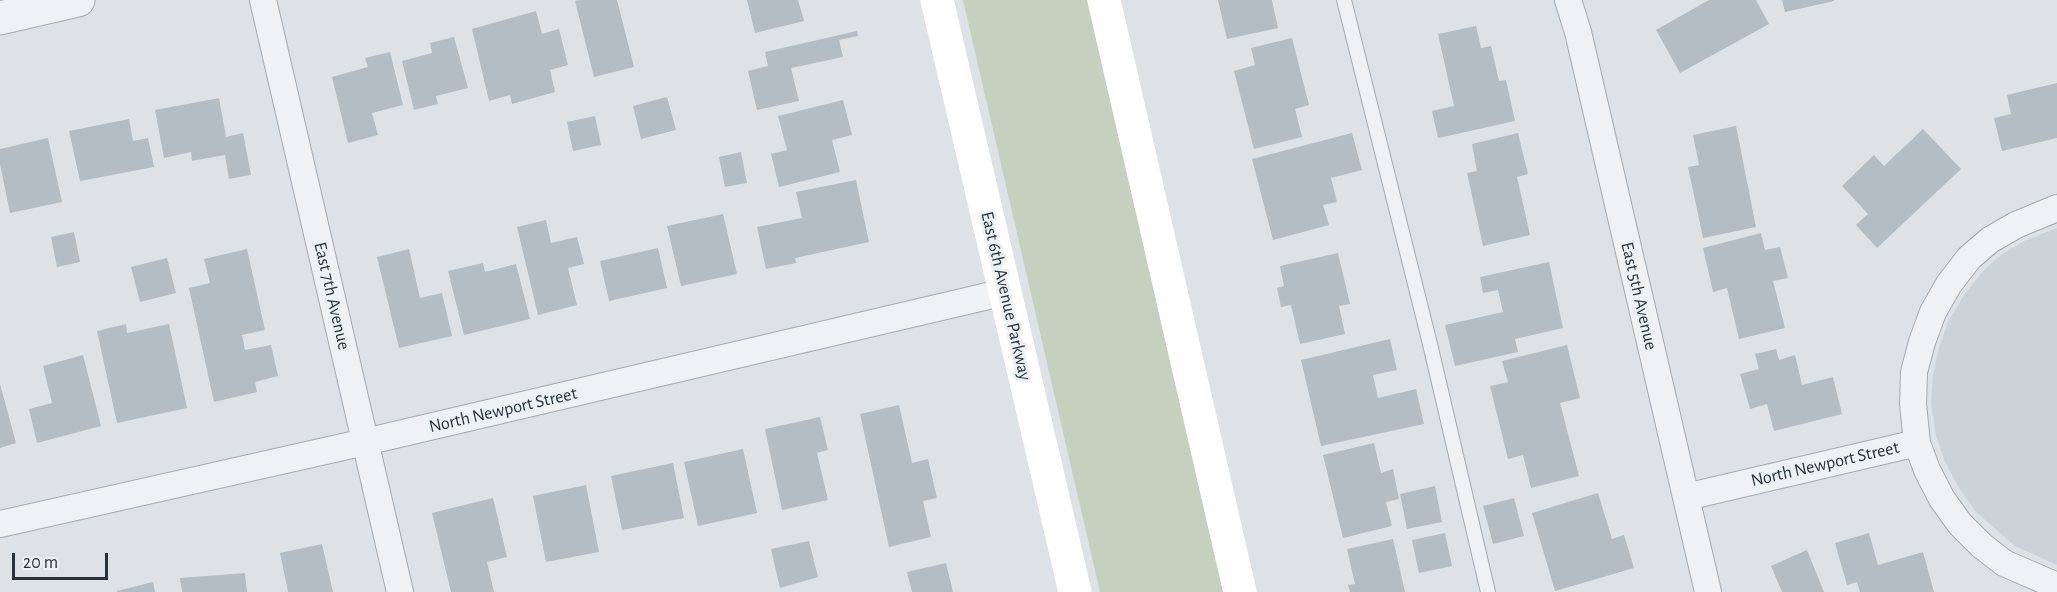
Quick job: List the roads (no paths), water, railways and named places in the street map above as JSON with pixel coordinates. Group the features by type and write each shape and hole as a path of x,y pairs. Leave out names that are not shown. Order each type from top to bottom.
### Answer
{"main road":[{"name":"East 6th Avenue Parkway","path":"938,0 1075,592"},
{"path":"1104,0 1240,592"}],"street":[{"path":"0,18 78,0"},
{"name":"East 7th Avenue","path":"263,0 400,592"},
{"name":"East 5th Avenue","path":"1568,0 1578,32 1708,592"},
{"name":"North Newport Street","path":"1686,497 1917,443 1912,404 1914,372 1933,312 1949,284 1969,258 1990,240 2016,225 2057,208"},
{"name":"North Newport Street","path":"0,524 365,442 1005,292"},
{"path":"1917,443 1927,470 1942,499 1960,524 2004,563 2057,586"}],"lane":[{"path":"1344,0 1430,344 1488,592"}]}
